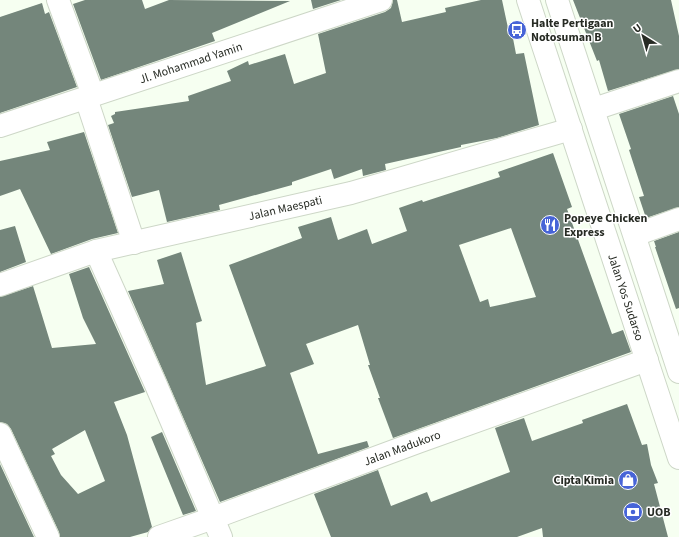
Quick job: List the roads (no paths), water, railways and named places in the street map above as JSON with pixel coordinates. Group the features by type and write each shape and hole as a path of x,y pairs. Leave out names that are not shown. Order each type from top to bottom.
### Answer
{"street":[{"path":"58,0 90,96 134,243"},
{"name":"Jl. Mohammad Yamin","path":"0,126 381,0"},
{"name":"Jalan Yos Sudarso","path":"528,0 647,360 671,402 679,458"},
{"path":"557,0 676,362"},
{"path":"594,109 679,81"},
{"name":"Jalan Maespati","path":"0,285 96,252 351,193 571,129"},
{"path":"634,235 679,219"},
{"path":"96,252 159,392 217,528"},
{"name":"Jalan Madukoro","path":"159,537 217,528 418,442 647,360 676,362"},
{"path":"0,434 48,537"}],"place":[{"name":"Halte Pertigaan Notosuman B","path":"517,30"},
{"name":"Popeye Chicken Express","path":"550,225"},
{"name":"Cipta Kimia","path":"628,480"},
{"name":"UOB","path":"633,512"}]}
